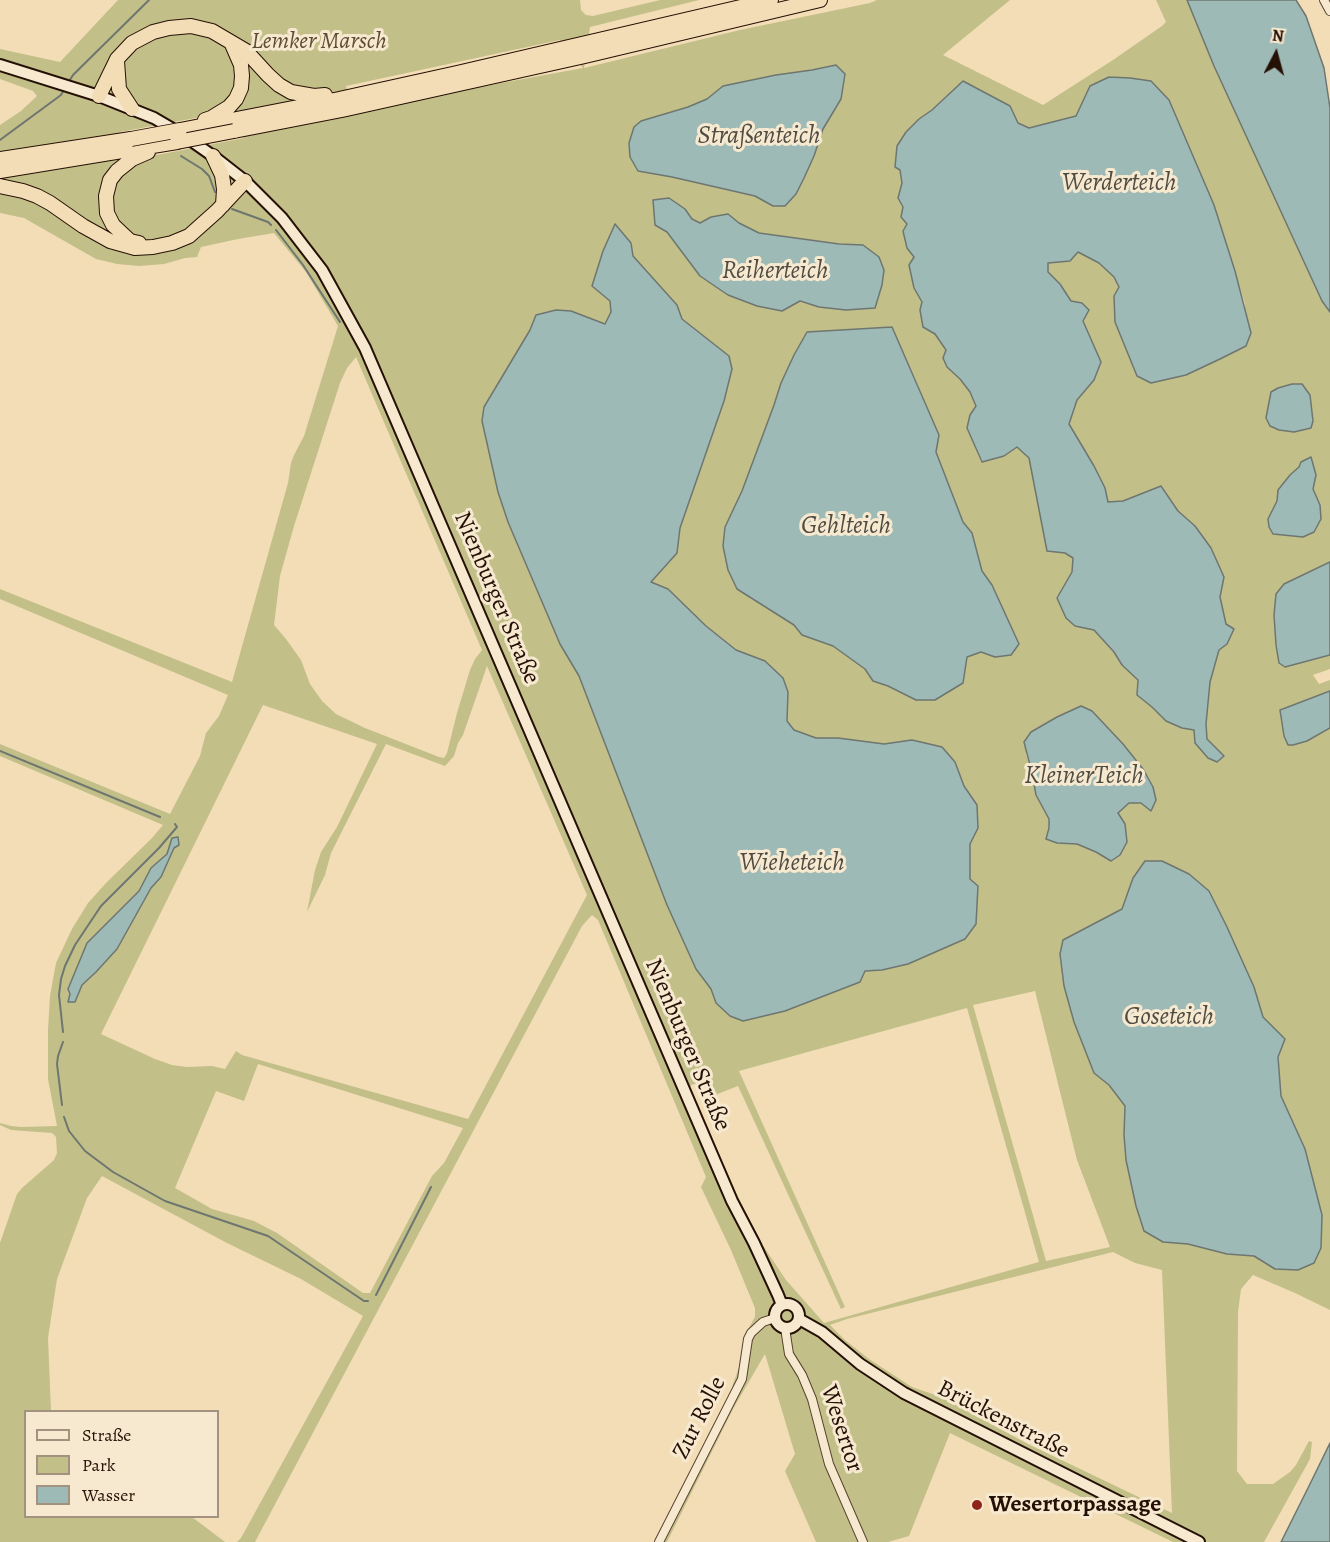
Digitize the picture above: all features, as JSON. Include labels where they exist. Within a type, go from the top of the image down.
[{"type":"highway","points":[[0,159],[131,139],[234,131],[363,93],[583,51],[771,0]]},
{"type":"highway","points":[[153,247],[130,241],[113,225],[106,206],[110,180],[117,171],[148,149],[215,120],[340,101],[820,0]]},
{"type":"highway","points":[[99,96],[117,59],[132,43],[153,32],[192,26],[230,40],[246,51],[279,85],[291,92],[340,101]]},
{"type":"highway","points":[[215,120],[236,99],[241,88],[241,65],[230,40]]},
{"type":"highway","points":[[117,59],[119,89],[132,109]]},
{"type":"highway","points":[[0,171],[148,149]]},
{"type":"highway","points":[[213,156],[222,175],[224,189],[222,205]]},
{"type":"highway","points":[[0,186],[37,196],[83,226],[116,243],[135,248],[172,243],[189,236],[202,226],[245,181]]},
{"type":"street","points":[[1324,0],[1330,11]]},
{"type":"street","name":"Nienburger Straße","points":[[0,65],[99,96],[154,118],[183,135],[245,181],[282,218],[322,270],[365,348],[732,1202],[754,1243],[782,1305]]},
{"type":"street","points":[[789,1304],[796,1308],[800,1315],[796,1325],[785,1328],[778,1324],[775,1318],[777,1310],[782,1305],[789,1304]]},
{"type":"street","name":"Zur Rolle","points":[[659,1542],[742,1379],[751,1333],[763,1322],[775,1318]]},
{"type":"street","name":"Brückenstraße","points":[[799,1319],[822,1332],[860,1364],[904,1393],[1192,1541]]},
{"type":"street","name":"Wesertor","points":[[785,1328],[789,1354],[802,1375],[812,1399],[829,1464],[863,1542]]},
{"type":"green space","name":"Lemker Marsch","points":[[118,0],[580,0],[581,10],[586,15],[593,16],[660,0],[699,0],[590,27],[584,68],[877,0],[1010,0],[943,55],[1043,105],[1162,26],[1166,22],[1156,0],[1187,0],[1214,66],[1322,301],[1330,312],[1330,562],[1284,584],[1274,615],[1280,663],[1285,667],[1330,655],[1330,669],[1313,675],[1319,684],[1330,680],[1330,691],[1281,709],[1307,741],[1330,728],[1330,1310],[1253,1275],[1241,1289],[1238,1312],[1237,1471],[1247,1484],[1273,1484],[1290,1472],[1309,1441],[1312,1442],[1310,1459],[1264,1542],[1173,1542],[950,1433],[909,1536],[888,1542],[816,1542],[785,1471],[795,1454],[765,1354],[733,1409],[667,1542],[655,1542],[732,1392],[747,1331],[755,1317],[755,1308],[701,1187],[706,1177],[598,920],[592,915],[582,926],[255,1542],[237,1542],[363,1316],[301,1279],[227,1243],[102,1176],[87,1198],[57,1279],[48,1338],[51,1410],[24,1410],[24,1518],[193,1518],[225,1542],[0,1542],[0,1243],[17,1194],[54,1160],[57,1153],[56,1137],[52,1133],[11,1130],[0,1123],[21,1127],[57,1126],[48,1079],[50,996],[56,963],[72,929],[88,903],[163,825],[0,756],[0,744],[170,814],[200,756],[206,733],[219,716],[228,695],[0,599],[0,589],[232,682],[288,483],[291,463],[304,436],[338,326],[306,272],[274,233],[201,247],[197,257],[164,264],[139,266],[96,259],[24,218],[0,213],[0,125],[21,111],[37,96],[33,91],[0,79],[0,49],[60,62]],"holes":[[[560,40],[583,68],[354,110],[346,86]],[[836,65],[841,99],[823,129],[814,156],[773,206],[755,196],[638,171],[630,156],[629,143],[659,115],[707,99],[723,86]],[[946,96],[992,97],[1010,106],[1018,123],[1029,128],[1076,116],[1169,100],[1214,205],[1245,304],[1246,346],[1186,375],[1137,376],[1115,322],[1119,287],[1114,277],[1099,263],[1078,252],[1070,261],[1048,262],[1048,272],[1060,284],[1071,301],[1082,303],[1083,321],[1101,362],[1094,380],[1077,400],[1069,424],[1094,466],[1105,488],[1108,502],[1123,501],[1162,486],[1178,511],[1195,526],[1224,577],[1220,597],[1226,624],[1227,644],[1219,650],[1210,682],[1206,724],[1207,739],[1223,755],[1194,730],[1166,721],[1137,695],[1138,680],[1122,665],[1114,652],[1094,630],[1075,626],[1073,558],[1065,553],[1047,551],[1029,458],[1017,447],[1004,456],[981,462],[967,428],[970,415],[976,406],[970,392],[947,367],[946,350],[935,334],[923,327],[920,311],[922,302],[914,288],[915,257],[903,207],[898,198],[902,183],[897,146],[906,132]],[[201,117],[234,131],[244,138],[157,155],[120,132]],[[653,200],[685,209],[692,219],[700,223],[711,217],[728,214],[739,223],[759,233],[863,245],[875,308],[846,310],[819,307],[700,276],[667,232],[655,225]],[[631,242],[633,256],[677,305],[682,319],[728,356],[732,369],[724,401],[680,528],[677,553],[651,582],[736,650],[765,661],[788,692],[787,721],[794,730],[816,738],[838,738],[884,744],[912,740],[941,747],[955,761],[964,786],[977,805],[978,828],[970,844],[970,879],[965,939],[908,964],[882,970],[864,971],[860,982],[785,1011],[743,1021],[716,1003],[711,989],[696,969],[667,905],[579,676],[560,644],[508,522],[498,492],[482,421],[536,315],[571,311],[605,324],[611,312],[610,301],[603,294]],[[807,332],[910,367],[939,435],[936,451],[947,482],[963,522],[972,533],[982,571],[992,585],[995,657],[981,652],[967,657],[965,672],[888,686],[873,681],[865,669],[833,646],[802,635],[794,625],[751,599],[725,527],[742,491],[781,383]],[[356,357],[482,650],[470,670],[444,758],[365,728],[336,714],[322,701],[310,684],[301,660],[274,625],[280,576],[340,383],[347,368]],[[1302,384],[1310,395],[1313,421],[1311,428],[1266,418],[1271,393]],[[1301,462],[1316,475],[1313,489],[1320,505],[1303,537],[1273,534],[1268,519],[1277,501],[1279,490]],[[487,666],[587,895],[468,1119],[242,1055],[236,1051],[225,1069],[212,1066],[172,1065],[101,1034],[263,705],[377,744],[337,827],[321,852],[307,912],[325,875],[331,853],[386,744],[445,766],[454,756],[463,735]],[[1092,711],[1123,744],[1143,769],[1141,803],[1128,803],[1118,813],[1125,824],[1111,861],[1077,844],[1057,843],[1049,828],[1049,819],[1026,754]],[[172,839],[174,847],[161,877],[151,888],[96,972],[82,985],[75,1002],[69,1001],[68,989],[87,943],[139,891],[151,869],[167,854]],[[1162,861],[1189,874],[1209,891],[1254,987],[1263,1017],[1285,1039],[1278,1057],[1281,1096],[1305,1149],[1322,1215],[1275,1269],[1254,1256],[1227,1254],[1188,1244],[1163,1242],[1126,1160],[1125,1106],[1109,1085],[1094,1072],[1063,940],[1122,909]],[[1035,991],[1077,1160],[1110,1247],[1046,1261],[973,1005]],[[967,1008],[1039,1262],[824,1323],[786,1280],[762,1244],[689,1090],[691,1085],[707,1080],[715,1095],[738,1086],[841,1309],[845,1307],[739,1071]],[[258,1064],[463,1128],[444,1163],[432,1176],[370,1293],[363,1293],[277,1233],[254,1221],[212,1209],[175,1188],[216,1091],[244,1101]],[[1113,1252],[1135,1263],[1162,1270],[1172,1513],[1028,1444],[941,1397],[912,1387],[845,1340],[830,1325]]]},
{"type":"water","points":[[1187,0],[1296,0],[1306,16],[1324,68],[1330,108],[1330,312],[1322,301],[1214,66]]},
{"type":"water","name":"Straßenteich","points":[[836,65],[845,74],[841,99],[823,129],[814,156],[796,194],[785,206],[773,206],[755,196],[638,171],[630,157],[629,143],[634,127],[641,121],[707,99],[723,86]]},
{"type":"water","name":"Werderteich","points":[[1109,77],[1151,81],[1169,100],[1214,205],[1235,271],[1251,333],[1246,346],[1220,359],[1186,375],[1151,383],[1137,376],[1115,322],[1114,296],[1119,287],[1114,277],[1099,263],[1078,252],[1070,261],[1048,263],[1048,272],[1060,284],[1071,301],[1082,303],[1089,310],[1083,321],[1101,362],[1094,380],[1077,400],[1069,424],[1105,488],[1108,502],[1123,501],[1161,486],[1178,511],[1195,526],[1211,548],[1224,577],[1220,597],[1226,624],[1234,629],[1227,644],[1219,650],[1210,682],[1206,724],[1207,739],[1224,756],[1217,762],[1208,758],[1195,743],[1194,730],[1166,721],[1137,695],[1138,680],[1122,665],[1114,652],[1094,630],[1075,626],[1066,618],[1057,598],[1072,572],[1073,558],[1065,553],[1047,551],[1029,458],[1017,447],[1004,456],[982,462],[967,428],[970,415],[976,406],[970,392],[947,367],[943,358],[946,350],[935,334],[923,327],[920,310],[922,302],[914,288],[909,265],[914,257],[907,248],[903,231],[907,224],[901,217],[903,207],[898,198],[902,183],[900,170],[895,167],[897,146],[906,132],[919,119],[963,81],[1010,106],[1018,123],[1029,128],[1076,116],[1090,86]]},
{"type":"water","name":"Reiherteich","points":[[669,198],[685,209],[692,219],[700,223],[711,217],[728,214],[739,223],[759,233],[863,245],[879,257],[884,270],[875,308],[846,310],[819,307],[800,301],[782,311],[757,306],[728,295],[700,276],[667,232],[655,225],[653,200]]},
{"type":"water","name":"Wieheteich","points":[[615,224],[631,243],[633,256],[677,305],[682,319],[729,356],[732,369],[724,401],[680,528],[677,553],[651,582],[668,589],[706,626],[736,650],[765,661],[783,678],[788,692],[787,721],[794,730],[816,738],[838,738],[884,744],[912,740],[942,747],[955,762],[964,786],[977,805],[978,828],[970,844],[970,879],[978,886],[976,924],[965,939],[908,964],[865,971],[860,982],[785,1011],[743,1021],[730,1016],[716,1003],[711,989],[696,969],[667,905],[579,676],[560,644],[508,522],[498,492],[482,421],[484,407],[530,330],[536,315],[556,310],[571,311],[605,324],[611,312],[610,301],[592,286],[603,251]]},
{"type":"water","name":"Gehlteich","points":[[892,327],[939,435],[936,452],[963,522],[972,533],[982,571],[992,585],[1019,644],[1011,655],[995,657],[981,652],[967,657],[963,683],[935,700],[916,700],[873,681],[865,669],[833,646],[802,635],[794,625],[737,589],[728,570],[723,546],[725,527],[742,491],[781,383],[807,332]]},
{"type":"water","points":[[1292,384],[1302,384],[1310,395],[1313,421],[1311,428],[1294,432],[1270,426],[1266,418],[1271,392]]},
{"type":"water","points":[[1311,457],[1316,475],[1313,489],[1320,505],[1321,519],[1314,532],[1303,537],[1273,534],[1268,519],[1277,501],[1278,490],[1301,462]]},
{"type":"water","points":[[1330,562],[1330,655],[1285,667],[1279,663],[1276,645],[1274,615],[1276,594],[1284,584]]},
{"type":"water","points":[[1330,691],[1330,728],[1307,741],[1288,745],[1284,736],[1280,710]]},
{"type":"water","name":"KleinerTeich","points":[[1081,706],[1092,711],[1143,769],[1153,787],[1156,800],[1151,811],[1141,803],[1129,803],[1118,813],[1125,824],[1127,842],[1120,855],[1111,861],[1077,844],[1057,843],[1046,839],[1049,819],[1036,795],[1024,742],[1031,732]]},
{"type":"water","points":[[178,837],[179,845],[174,848],[161,877],[151,888],[117,949],[82,985],[75,1002],[68,1002],[70,994],[68,989],[87,943],[139,891],[151,868],[167,854],[172,838]]},
{"type":"water","name":"Goseteich","points":[[1145,861],[1162,861],[1189,874],[1209,891],[1254,987],[1263,1017],[1285,1039],[1278,1057],[1281,1096],[1305,1149],[1322,1215],[1321,1248],[1314,1263],[1298,1270],[1275,1269],[1254,1256],[1227,1254],[1188,1244],[1163,1242],[1144,1231],[1126,1160],[1125,1106],[1109,1085],[1094,1073],[1074,1022],[1064,986],[1060,954],[1063,940],[1122,909],[1133,878]]},
{"type":"water","points":[[1330,1443],[1330,1542],[1281,1542],[1308,1488]]},
{"type":"waterway","points":[[68,83],[73,75],[149,0]]},
{"type":"waterway","points":[[0,140],[61,95],[65,88]]},
{"type":"waterway","points":[[181,156],[209,176],[215,192]]},
{"type":"waterway","points":[[232,209],[271,225]]},
{"type":"waterway","points":[[276,230],[303,265],[340,322]]},
{"type":"waterway","points":[[0,751],[160,817]]},
{"type":"waterway","points":[[63,1032],[59,995],[61,979],[75,945],[101,906],[159,848],[177,827],[175,824]]},
{"type":"waterway","points":[[62,1105],[57,1064],[63,1042]]},
{"type":"waterway","points":[[64,1117],[69,1131],[85,1151],[113,1172],[165,1201],[268,1236],[364,1301],[368,1301]]},
{"type":"waterway","points":[[376,1295],[431,1187]]},
{"type":"place","name":"Wesertorpassage","points":[[977,1505]]}]
